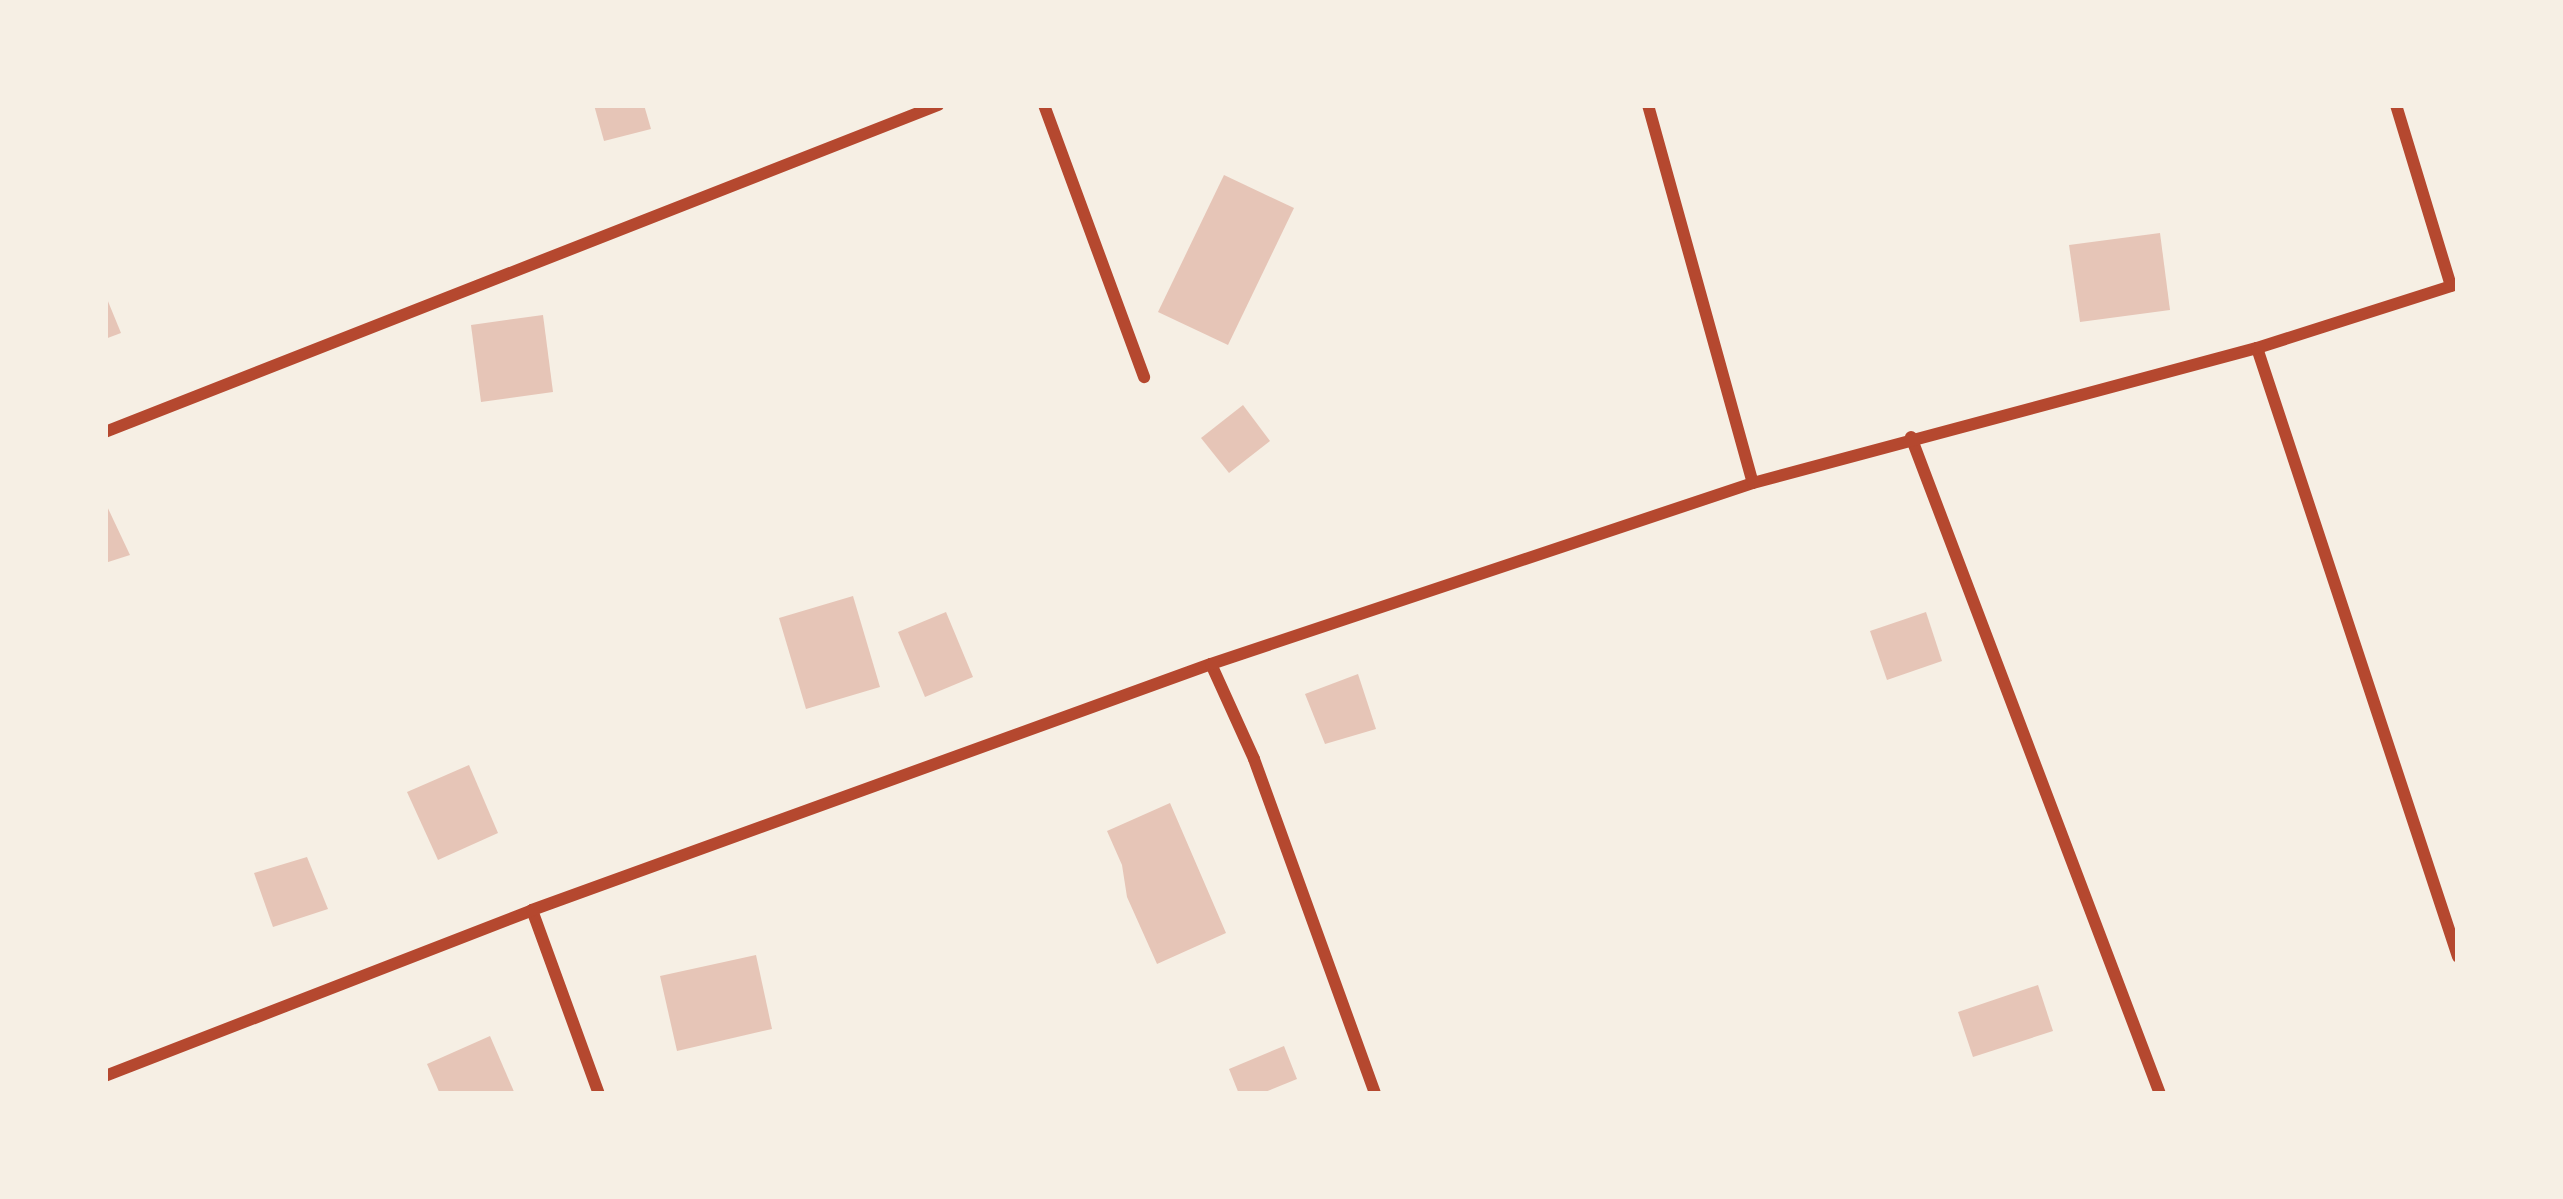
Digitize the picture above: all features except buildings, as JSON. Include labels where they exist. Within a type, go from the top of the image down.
[{"type":"street","points":[[105,432],[938,105]]},
{"type":"street","points":[[1045,105],[1144,376]]},
{"type":"street","points":[[1648,105],[1753,483]]},
{"type":"street","points":[[105,1076],[532,910],[1211,664],[1753,483],[2257,348],[2455,285],[2396,105]]},
{"type":"street","points":[[2257,348],[2458,957]]},
{"type":"street","points":[[1911,437],[2160,1094]]},
{"type":"street","points":[[1211,664],[1254,759],[1376,1094]]},
{"type":"street","points":[[532,910],[599,1094]]}]
